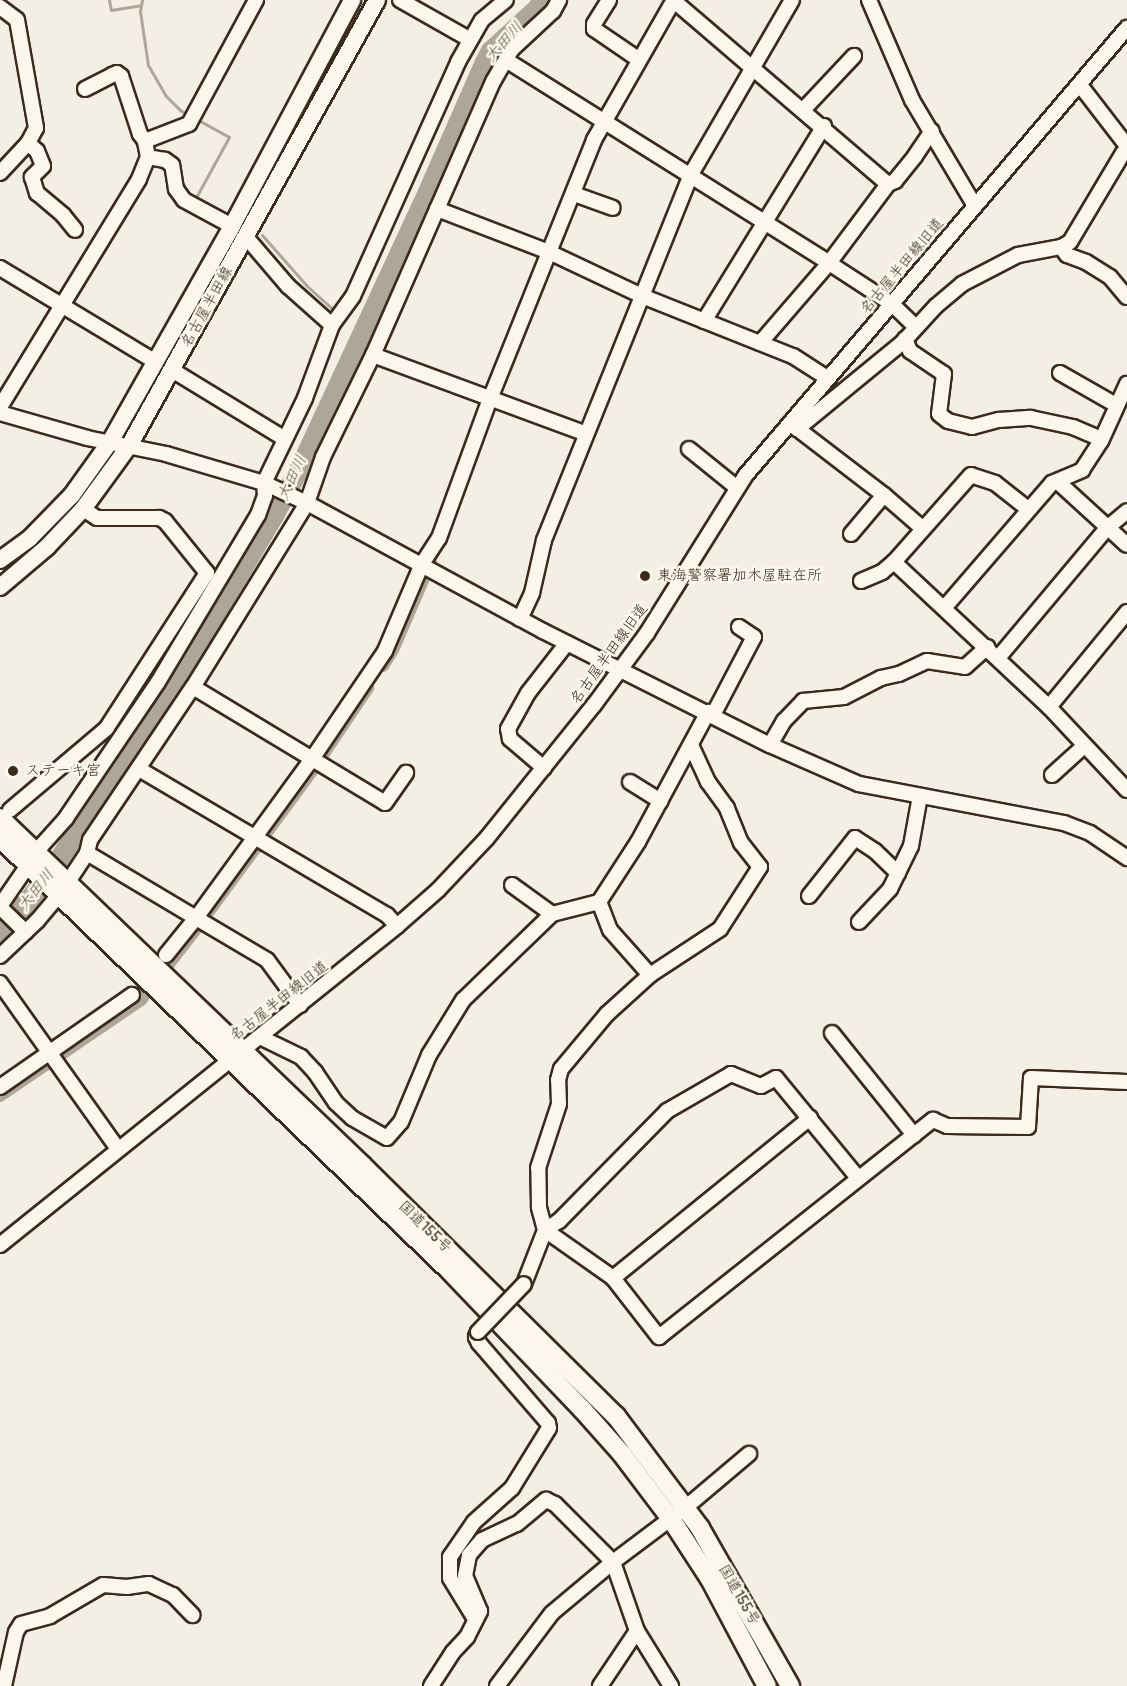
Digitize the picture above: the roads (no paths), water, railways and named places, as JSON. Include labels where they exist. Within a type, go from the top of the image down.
[{"type":"highway","name":"国道155号","points":[[5,814],[34,860]]},
{"type":"highway","name":"国道155号","points":[[0,837],[65,885],[536,1359],[678,1513],[700,1528],[790,1686]]},
{"type":"highway","name":"国道155号","points":[[678,1513],[767,1686]]},
{"type":"main road","name":"名古屋半田線","points":[[0,560],[30,538],[72,495],[110,442],[232,226],[352,0]]},
{"type":"main road","name":"名古屋半田線","points":[[0,587],[47,547],[83,509],[129,446],[377,0]]},
{"type":"street","points":[[145,141],[189,124],[256,0]]},
{"type":"street","points":[[400,0],[469,39]]},
{"type":"street","points":[[25,931],[2,908],[158,682],[258,515],[285,439],[305,398],[332,325],[354,296],[469,39],[482,20],[506,0]]},
{"type":"street","points":[[0,956],[65,885],[87,853],[90,840],[193,687],[304,501],[373,355],[460,152],[506,60],[512,49],[553,11],[559,0]]},
{"type":"street","points":[[609,0],[594,24],[594,29],[639,59]]},
{"type":"street","points":[[166,956],[312,759],[385,651],[422,564],[439,538],[490,399],[604,120],[674,0],[824,126],[888,184]]},
{"type":"street","points":[[520,619],[532,593],[544,540],[690,176],[792,0]]},
{"type":"street","points":[[869,0],[912,100],[975,206]]},
{"type":"street","points":[[0,7],[17,20],[36,128],[28,143],[0,173]]},
{"type":"street","name":"名古屋半田線旧道","points":[[0,1245],[397,926],[468,858],[544,768],[620,669],[664,606],[736,487],[794,426],[827,378],[1127,28]]},
{"type":"street","points":[[804,109],[854,56]]},
{"type":"street","points":[[506,60],[829,262],[892,304],[916,327]]},
{"type":"street","points":[[0,408],[139,179],[148,157],[145,141],[140,134],[121,76],[117,73],[85,88]]},
{"type":"street","points":[[1080,85],[1127,146]]},
{"type":"street","points":[[704,321],[824,126]]},
{"type":"street","points":[[760,343],[829,262],[888,184],[895,180],[932,131]]},
{"type":"street","points":[[28,143],[37,151],[43,166],[32,177],[37,193],[63,215],[75,230]]},
{"type":"street","points":[[922,528],[884,495],[794,426],[905,339],[963,284],[1018,255],[1061,247],[1070,242],[1123,153],[1127,152]]},
{"type":"street","points":[[148,157],[170,163],[176,189],[184,200],[232,226]]},
{"type":"street","points":[[574,194],[613,208]]},
{"type":"street","points":[[437,209],[549,252],[642,296],[793,356],[827,378]]},
{"type":"street","points":[[246,237],[288,286],[332,325]]},
{"type":"street","points":[[1061,247],[1067,255],[1086,262],[1110,278],[1127,297]]},
{"type":"street","points":[[0,268],[156,362]]},
{"type":"street","points":[[905,339],[910,351],[944,374],[939,414],[948,421],[972,427],[999,420],[1031,418],[1073,427],[1101,439]]},
{"type":"street","points":[[373,355],[586,434]]},
{"type":"street","points":[[172,370],[285,439]]},
{"type":"street","points":[[1060,373],[1116,405]]},
{"type":"street","points":[[945,608],[1052,483],[1058,483],[1082,470],[1101,439],[1127,384]]},
{"type":"street","points":[[0,413],[53,430],[210,465],[270,486],[304,501],[567,643],[770,745],[859,784],[1064,822],[1090,833],[1127,858]]},
{"type":"street","points":[[690,449],[736,487]]},
{"type":"street","points":[[861,581],[882,572],[894,562],[970,475],[995,483],[1028,509]]},
{"type":"street","points":[[1058,483],[1127,545]]},
{"type":"street","points":[[851,534],[884,495]]},
{"type":"street","points":[[5,814],[106,729],[207,573],[165,521],[159,518],[97,518],[83,509]]},
{"type":"street","points":[[998,658],[1107,528],[1127,511]]},
{"type":"street","points":[[894,562],[1049,707],[1127,790]]},
{"type":"street","points":[[1049,707],[1127,612]]},
{"type":"street","points":[[260,1037],[301,1057],[315,1072],[336,1103],[352,1118],[387,1138],[401,1122],[429,1055],[463,1000],[552,914],[599,902],[638,842],[754,637],[739,627]]},
{"type":"street","points":[[544,768],[510,740],[508,729],[528,693],[567,643]]},
{"type":"street","points":[[770,745],[784,721],[803,701],[844,697],[881,678],[898,674],[927,661],[965,667],[987,647]]},
{"type":"street","points":[[193,687],[386,803],[406,773]]},
{"type":"street","points":[[475,1619],[450,1578],[450,1557],[474,1522],[512,1488],[549,1428],[476,1337],[478,1332],[524,1284],[544,1230],[539,1207],[538,1168],[559,1104],[558,1080],[561,1069],[607,1014],[650,975],[720,929],[760,867],[741,843],[727,808],[708,782],[691,745]]},
{"type":"street","points":[[1052,775],[1084,746]]},
{"type":"street","points":[[139,768],[387,915],[397,926]]},
{"type":"street","points":[[630,782],[660,801]]},
{"type":"street","points":[[859,922],[890,889],[911,846],[920,795]]},
{"type":"street","points":[[809,896],[855,838],[898,873]]},
{"type":"street","points":[[87,853],[267,960],[300,1005]]},
{"type":"street","points":[[512,885],[552,914]]},
{"type":"street","points":[[599,902],[610,930],[650,975]]},
{"type":"street","points":[[0,983],[117,1149]]},
{"type":"street","points":[[0,1087],[132,994]]},
{"type":"street","points":[[832,1033],[914,1135]]},
{"type":"street","points":[[544,1230],[559,1221],[668,1111],[731,1074],[761,1086],[776,1078],[858,1178]]},
{"type":"street","points":[[544,1230],[613,1278],[659,1337],[933,1120],[947,1126],[1028,1127],[1031,1078],[1127,1082]]},
{"type":"street","points":[[613,1278],[810,1118]]},
{"type":"street","points":[[496,1686],[552,1613],[749,1454]]},
{"type":"street","points":[[431,1686],[453,1652],[467,1637],[480,1606],[465,1576],[469,1555],[482,1540],[517,1524],[546,1500],[555,1504],[613,1562],[637,1631],[671,1686]]},
{"type":"street","points":[[4,1686],[16,1632],[21,1624],[50,1616],[103,1585],[127,1587],[148,1584],[173,1595],[192,1615]]},
{"type":"street","points":[[600,1686],[637,1631]]},
{"type":"waterway","points":[[109,0],[111,10],[141,5]]},
{"type":"waterway","points":[[142,0],[140,11],[148,65],[166,96],[190,116]]},
{"type":"waterway","name":"大田川","points":[[0,935],[49,875],[186,664],[275,514],[300,468],[424,201],[484,64],[491,51],[538,8],[543,0]]},
{"type":"waterway","points":[[194,201],[229,137],[196,119]]},
{"type":"waterway","points":[[262,235],[307,286],[334,310]]},
{"type":"waterway","points":[[383,666],[393,650],[431,562]]},
{"type":"waterway","points":[[0,1096],[141,1000],[313,770],[368,688]]},
{"type":"place","name":"東海警察署加木屋駐在所","points":[[645,576]]},
{"type":"place","name":"ステーキ宮","points":[[13,771]]}]
